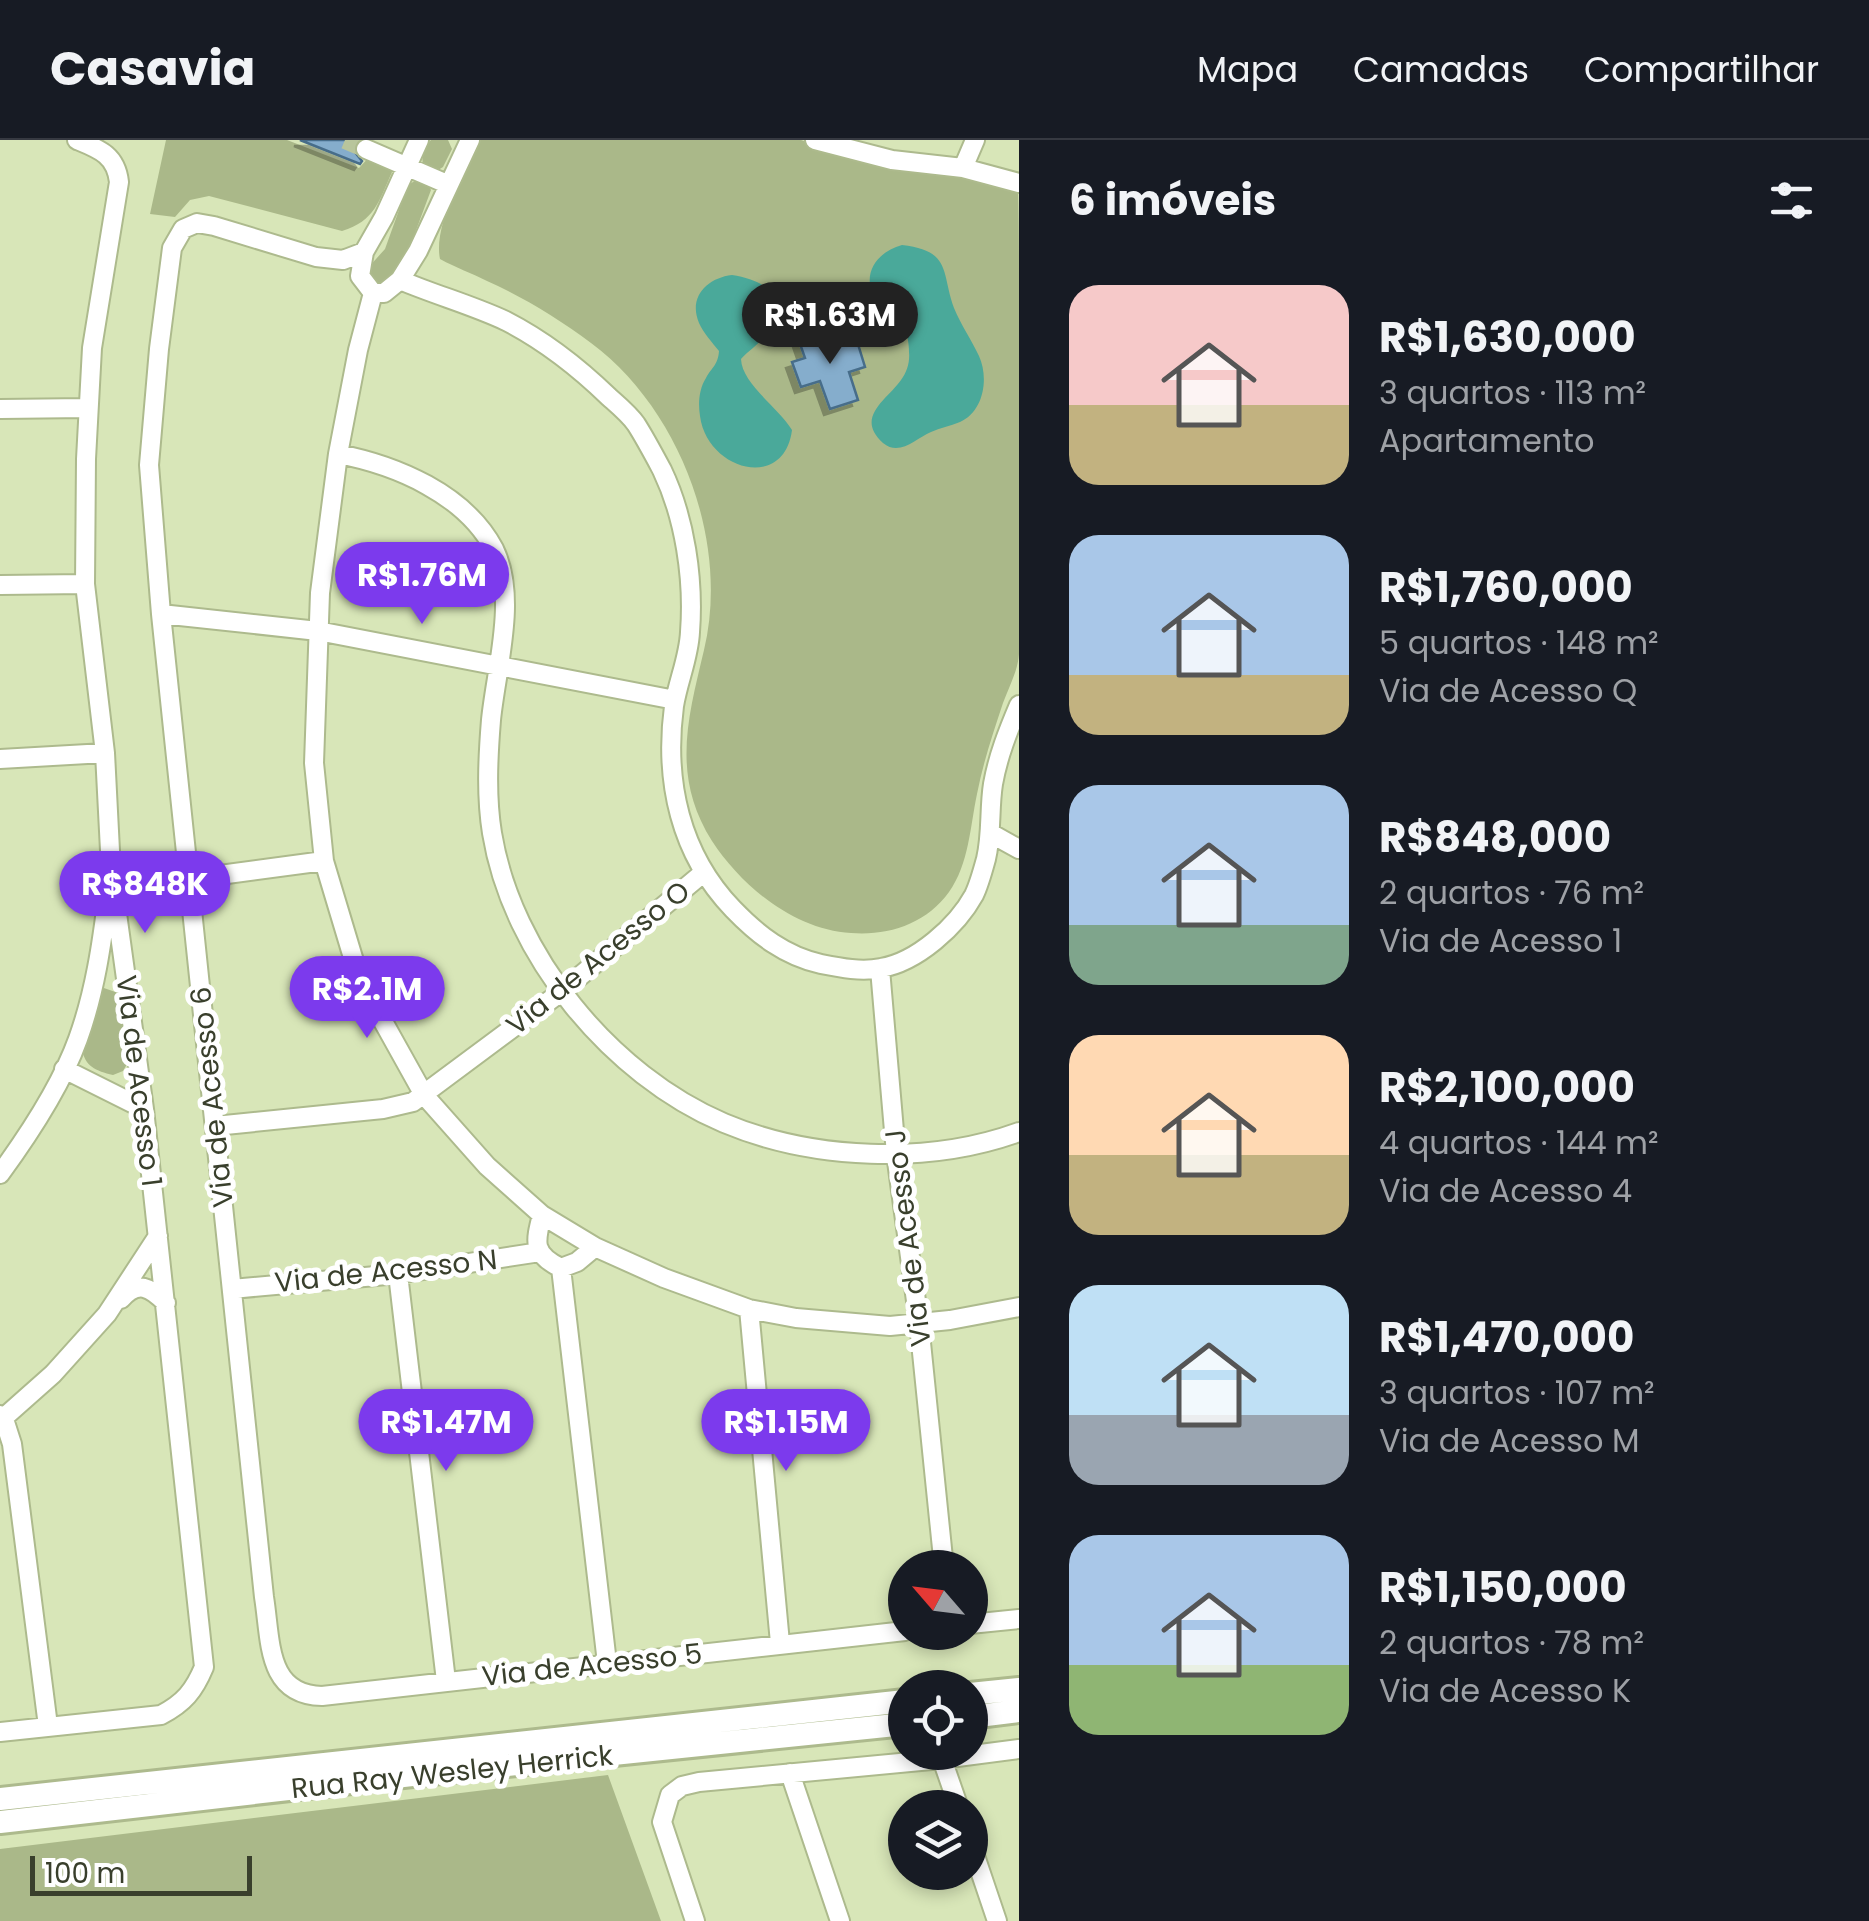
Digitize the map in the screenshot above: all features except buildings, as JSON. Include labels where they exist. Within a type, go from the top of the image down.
[{"type":"street","name":"Via de Acesso 1","points":[[48,1726],[161,1714],[181,1704],[193,1692],[204,1668],[144,1109],[112,870],[105,753],[85,584],[92,348],[118,169],[105,152],[76,140]]},
{"type":"street","points":[[373,293],[360,276],[364,252],[419,140]]},
{"type":"street","points":[[373,293],[384,293],[400,280],[418,251],[469,140]]},
{"type":"street","points":[[815,140],[892,160],[963,168],[1019,183]]},
{"type":"street","points":[[963,168],[975,140]]},
{"type":"street","points":[[373,147],[448,184]]},
{"type":"street","name":"Via de Acesso 6","points":[[284,1682],[276,1672],[264,1597],[148,465],[172,248],[182,229],[198,223],[316,258],[343,260],[364,252]]},
{"type":"street","points":[[400,280],[502,320],[547,343],[634,422],[663,472],[680,523],[690,572],[690,637],[675,700],[670,754],[678,810],[703,873],[714,890],[763,938],[816,962],[880,969],[924,950],[947,931],[974,895],[986,859],[992,786],[1019,705]]},
{"type":"street","points":[[373,293],[338,454],[320,593],[314,763],[324,862],[354,961],[424,1096],[487,1166],[542,1215],[596,1247],[664,1278],[748,1309],[796,1318],[890,1326],[1019,1307]]},
{"type":"street","points":[[0,409],[88,408]]},
{"type":"street","points":[[338,454],[424,484],[456,503],[479,526],[495,551],[505,584],[488,778],[492,833],[506,888],[529,940],[561,992],[636,1070],[723,1122],[815,1150],[896,1154],[974,1146],[1019,1132]]},
{"type":"street","points":[[0,585],[85,584]]},
{"type":"street","points":[[161,614],[318,631],[675,700]]},
{"type":"street","points":[[0,758],[105,753]]},
{"type":"street","points":[[990,833],[1019,850]]},
{"type":"street","points":[[190,879],[324,862]]},
{"type":"street","points":[[0,1174],[18,1150],[78,1039],[100,958],[112,870]]},
{"type":"street","name":"Via de Acesso O","points":[[214,1126],[382,1110],[424,1096],[561,992],[703,873]]},
{"type":"street","name":"Via de Acesso J","points":[[880,969],[896,1154],[920,1323],[942,1550]]},
{"type":"street","points":[[64,1069],[144,1109]]},
{"type":"street","points":[[0,1138],[18,1150]]},
{"type":"street","points":[[542,1215],[535,1240],[549,1262],[560,1268],[578,1262],[596,1247]]},
{"type":"street","points":[[107,1314],[158,1236]]},
{"type":"street","name":"Via de Acesso N","points":[[232,1289],[398,1274],[540,1252]]},
{"type":"street","points":[[560,1268],[607,1663]]},
{"type":"street","points":[[398,1274],[446,1681]]},
{"type":"street","points":[[0,1732],[48,1726],[12,1444],[1,1418],[53,1374],[130,1289],[139,1287],[154,1292],[166,1303]]},
{"type":"street","points":[[748,1309],[780,1643]]},
{"type":"street","points":[[988,1622],[1019,1619]]},
{"type":"street","name":"Via de Acesso 5","points":[[284,1682],[308,1696],[375,1692],[888,1633]]},
{"type":"street","points":[[988,1692],[1019,1689]]},
{"type":"street","name":"Rua Ray Wesley Herrick","points":[[0,1799],[888,1703]]},
{"type":"street","points":[[988,1715],[1019,1711]]},
{"type":"street","name":"Rua Ray Wesley Herrick","points":[[0,1822],[888,1726]]},
{"type":"street","points":[[988,1753],[1019,1749]]},
{"type":"street","points":[[695,1921],[662,1822],[670,1795],[682,1786],[699,1782],[888,1764]]},
{"type":"street","points":[[790,1773],[840,1921]]},
{"type":"street","points":[[987,1890],[997,1921]]},
{"type":"green space","points":[[166,140],[287,140],[359,168],[372,154],[392,172],[369,216],[342,231],[209,196],[190,200],[175,217],[150,214]]},
{"type":"green space","points":[[431,140],[448,140],[452,149],[443,167],[435,172],[423,165],[424,151]]},
{"type":"green space","points":[[478,140],[801,140],[837,152],[967,173],[1018,189],[1018,660],[985,759],[961,870],[940,903],[918,920],[892,930],[865,933],[810,924],[754,890],[712,841],[699,817],[687,770],[689,723],[710,609],[710,566],[691,481],[650,404],[591,343],[540,309],[440,259],[445,215]]},
{"type":"green space","points":[[418,179],[431,190],[399,276],[376,291],[367,269],[385,249],[408,185]]},
{"type":"green space","points":[[101,987],[124,995],[130,1059],[123,1071],[113,1075],[92,1067],[82,1048]]},
{"type":"green space","points":[[608,1775],[661,1921],[0,1921],[0,1849]]},
{"type":"water","points":[[902,245],[929,252],[942,265],[954,308],[979,356],[984,384],[979,402],[968,417],[896,448],[883,443],[872,425],[876,409],[905,374],[908,341],[901,323],[872,293],[870,275],[884,253]]},
{"type":"water","points":[[732,275],[766,287],[776,302],[773,323],[741,359],[754,387],[792,430],[786,449],[775,462],[761,467],[730,461],[716,450],[700,416],[702,387],[719,351],[699,323],[696,305],[708,285]]},
{"type":"tunnel","points":[[345,140],[366,149]]}]
